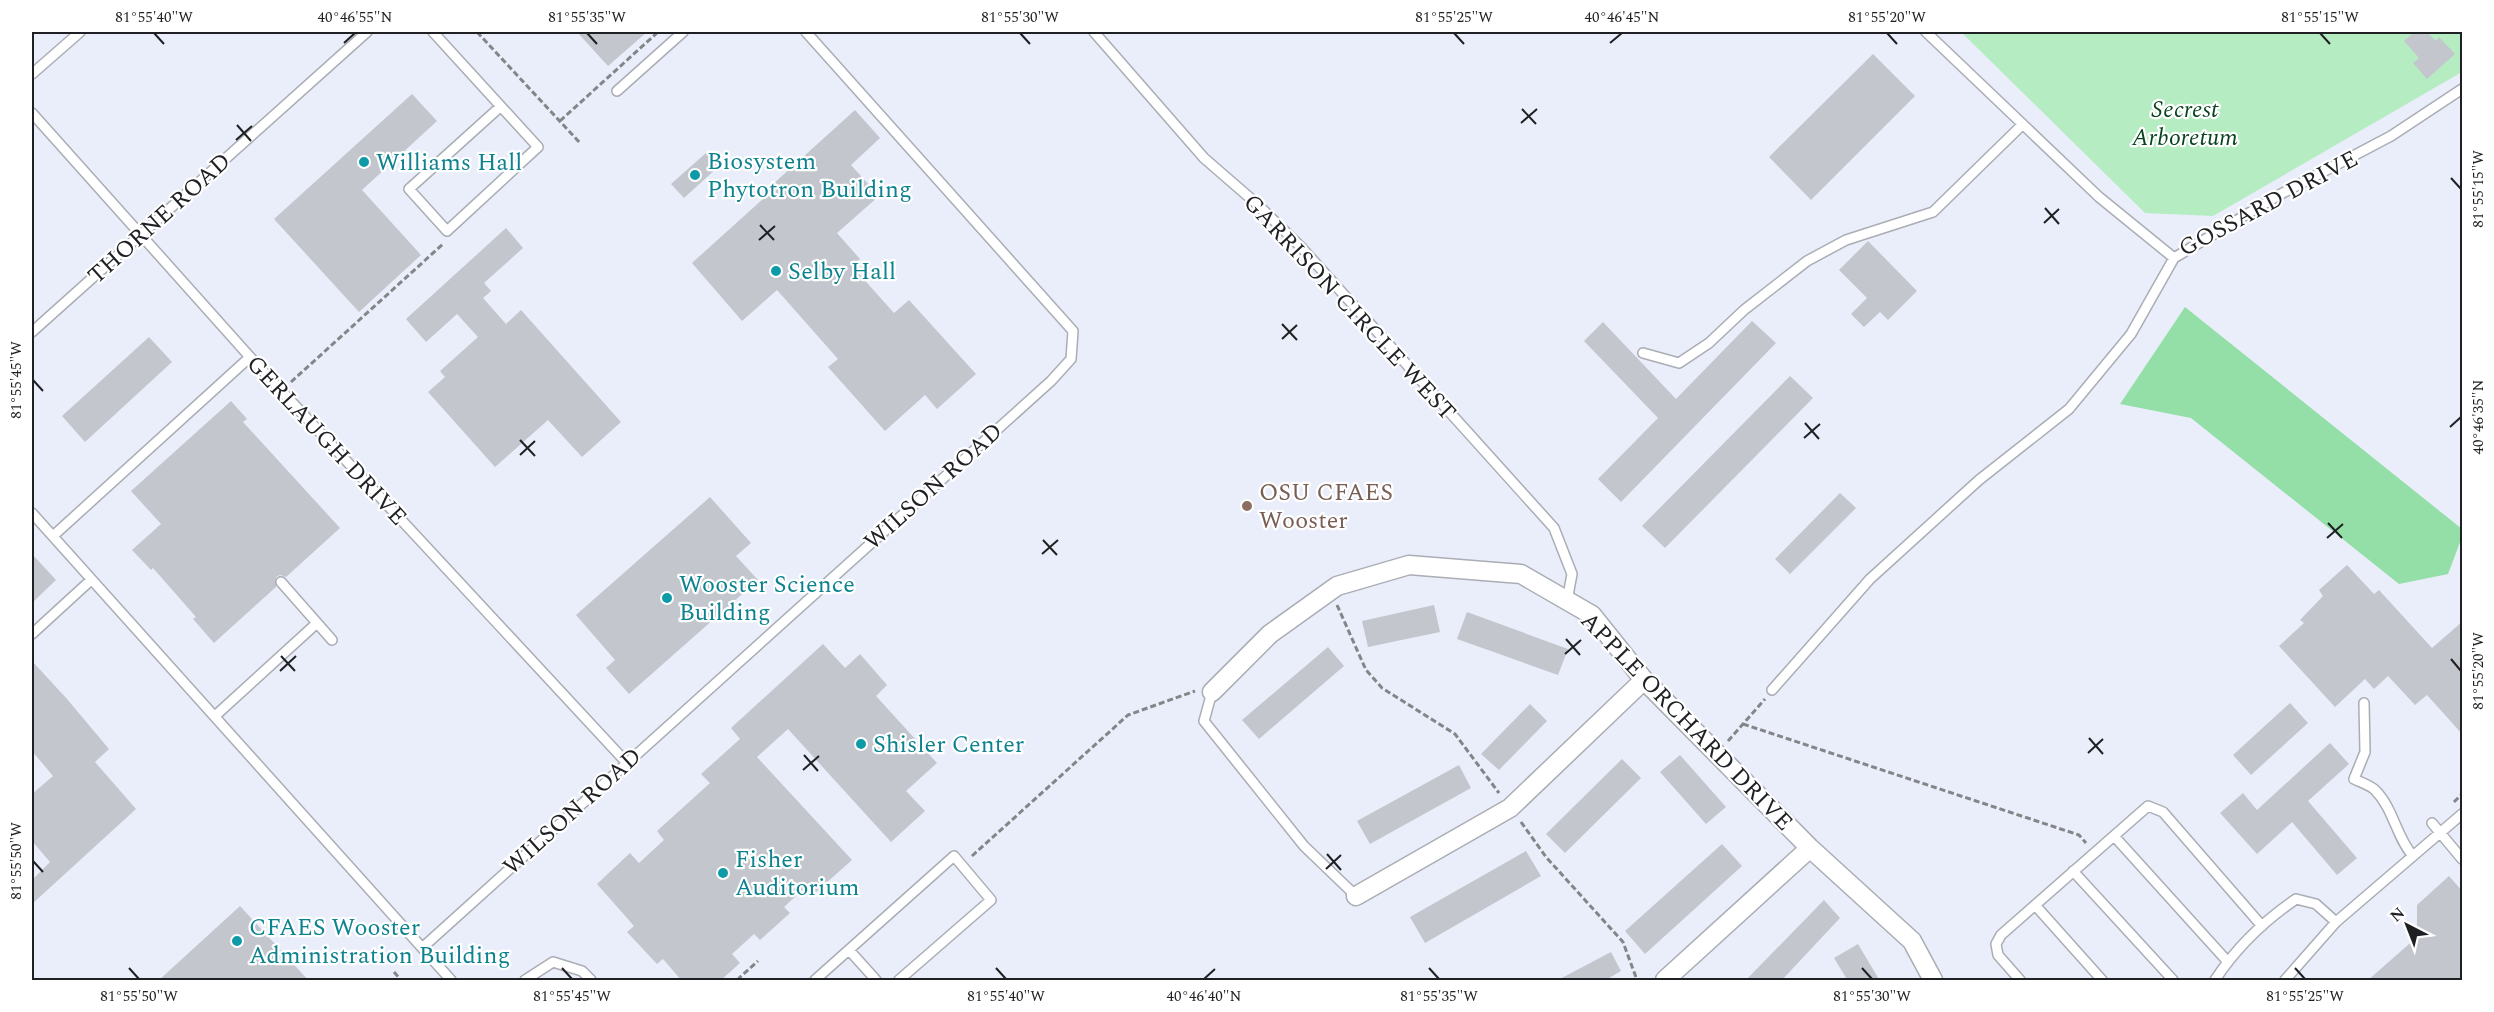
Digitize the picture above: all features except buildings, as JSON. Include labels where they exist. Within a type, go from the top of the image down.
[{"type":"street","name":"APPLE ORCHARD DRIVE","points":[[1212,692],[1270,634],[1337,586],[1409,565],[1521,574],[1592,615],[1644,680],[1810,848],[1912,941],[1933,981]]},
{"type":"street","points":[[1356,896],[1510,808],[1644,680]]},
{"type":"street","points":[[1665,981],[1810,848]]},
{"type":"lane","points":[[32,74],[80,32]]},
{"type":"lane","name":"THORNE ROAD","points":[[32,332],[367,32]]},
{"type":"lane","points":[[433,32],[538,147],[447,231],[409,189],[501,107]]},
{"type":"lane","points":[[617,91],[683,32]]},
{"type":"lane","name":"WILSON ROAD","points":[[422,948],[1051,381],[1071,358],[1073,331],[806,32]]},
{"type":"lane","name":"GARRISON CIRCLE WEST","points":[[1094,32],[1204,158],[1257,204],[1301,247],[1554,528],[1572,574],[1567,601]]},
{"type":"lane","name":"GOSSARD DRIVE","points":[[1926,32],[2099,197],[2174,258],[2279,195],[2391,136],[2463,89]]},
{"type":"lane","name":"GERLAUGH DRIVE","points":[[32,113],[250,357],[626,762]]},
{"type":"lane","points":[[1643,353],[1679,363],[1709,343],[1744,310],[1807,261],[1846,240],[1934,212],[2022,125]]},
{"type":"lane","points":[[1772,690],[1870,579],[1979,480],[2069,409],[2131,334],[2174,258]]},
{"type":"lane","points":[[53,536],[250,357]]},
{"type":"lane","points":[[32,513],[451,981]]},
{"type":"lane","points":[[32,634],[91,579]]},
{"type":"lane","points":[[281,582],[332,640]]},
{"type":"lane","points":[[215,716],[317,623]]},
{"type":"lane","points":[[1212,692],[1204,721],[1304,846],[1356,896]]},
{"type":"lane","points":[[2364,703],[2365,753],[2354,779],[2374,789],[2392,816],[2402,844],[2413,856]]},
{"type":"lane","points":[[2019,981],[1998,955],[1996,944],[2001,935],[2148,807],[2163,812],[2262,926]]},
{"type":"lane","points":[[2285,981],[2336,922],[2463,814]]},
{"type":"lane","points":[[2432,823],[2463,859]]},
{"type":"lane","points":[[2114,836],[2228,962]]},
{"type":"lane","points":[[815,981],[954,856],[991,900],[899,981]]},
{"type":"lane","points":[[2073,871],[2173,981]]},
{"type":"lane","points":[[2215,981],[2228,962],[2262,926],[2295,899],[2316,904],[2336,922]]},
{"type":"lane","points":[[2035,904],[2102,981]]},
{"type":"lane","points":[[849,950],[876,981]]},
{"type":"lane","points":[[525,981],[553,962],[582,972],[591,981]]},
{"type":"path","points":[[477,32],[580,144]]},
{"type":"path","points":[[560,122],[658,32]]},
{"type":"path","points":[[281,390],[443,244]]},
{"type":"path","points":[[1337,586],[1336,603],[1366,670],[1382,688],[1455,734],[1546,857],[1623,942],[1637,981]]},
{"type":"path","points":[[1717,754],[1772,690]]},
{"type":"path","points":[[962,866],[1128,715],[1190,692],[1212,692]]},
{"type":"path","points":[[1743,724],[2079,835],[2095,853]]},
{"type":"path","points":[[737,981],[758,961]]},
{"type":"path","points":[[394,972],[401,981]]},
{"type":"shaded area","name":"OSU CFAES Wooster","points":[[32,32],[2462,32],[2462,980],[32,980]]},
{"type":"green space","name":"Secrest Arboretum","points":[[1961,32],[2462,32],[2462,72],[2213,216],[2145,213]]},
{"type":"green space","points":[[2185,307],[2462,529],[2462,537],[2448,574],[2399,584],[2191,418],[2120,404]]},
{"type":"place","name":"Williams Hall","points":[[364,162]]},
{"type":"place","name":"Biosystem Phytotron Building","points":[[695,175]]},
{"type":"place","name":"Selby Hall","points":[[776,271]]},
{"type":"place","name":"OSU CFAES Wooster","points":[[1247,506]]},
{"type":"place","name":"Wooster Science Building","points":[[667,598]]},
{"type":"place","name":"Shisler Center","points":[[861,744]]},
{"type":"place","name":"Fisher Auditorium","points":[[723,873]]},
{"type":"place","name":"CFAES Wooster Administration Building","points":[[237,941]]}]
